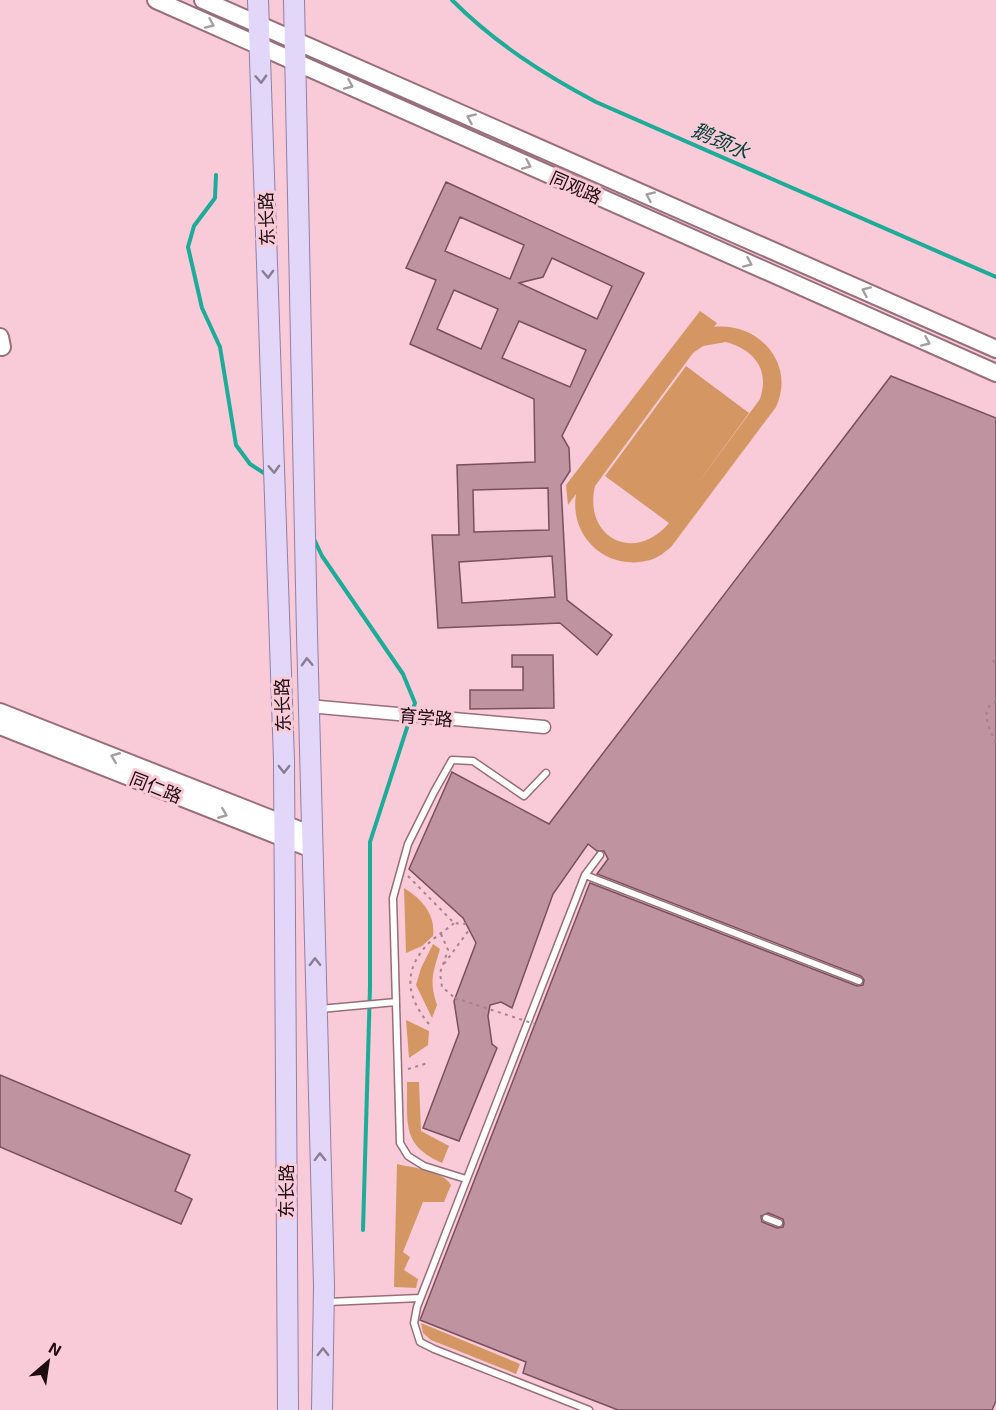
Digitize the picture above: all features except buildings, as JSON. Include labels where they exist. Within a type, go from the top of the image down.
[{"type":"main road","name":"东长路","points":[[258,0],[284,761],[288,1410]]},
{"type":"main road","name":"东长路","points":[[294,0],[324,1302],[322,1410]]},
{"type":"street","name":"同观路","points":[[156,0],[996,373]]},
{"type":"street","name":"同观路","points":[[203,0],[996,349]]},
{"type":"street","name":"育学路","points":[[309,706],[544,728]]},
{"type":"street","name":"同仁路","points":[[0,712],[169,785],[312,842]]},
{"type":"street","name":"同仁路","points":[[0,726],[169,785]]},
{"type":"lane","points":[[466,1179],[424,1166],[408,1156],[400,1143],[393,898],[408,844],[452,760],[473,760],[524,796],[546,773]]},
{"type":"lane","points":[[589,1410],[434,1349],[420,1342],[414,1323],[420,1298],[585,875],[600,855]]},
{"type":"lane","points":[[585,875],[859,981]]},
{"type":"lane","points":[[316,1009],[396,1002]]},
{"type":"lane","points":[[766,1218],[779,1222]]},
{"type":"lane","points":[[324,1302],[420,1298]]},
{"type":"path","points":[[993,660],[996,666]]},
{"type":"path","points":[[996,701],[987,708],[986,718],[988,729],[996,742]]},
{"type":"path","points":[[409,877],[454,924]]},
{"type":"path","points":[[429,1024],[419,1012],[409,990],[412,971],[422,950],[454,924],[466,924]]},
{"type":"path","points":[[442,966],[469,930]]},
{"type":"path","points":[[441,934],[448,950],[440,974],[442,987],[455,998],[535,1024]]},
{"type":"path","points":[[398,1072],[428,1063]]},
{"type":"shaded area","points":[[700,311],[717,323],[714,327],[730,327],[745,331],[759,339],[777,361],[781,376],[781,391],[776,407],[671,547],[656,558],[634,562],[619,561],[594,548],[585,537],[579,524],[575,510],[576,494],[568,505],[566,485]],"holes":[[[726,342],[752,356],[761,370],[763,388],[760,399],[692,491],[749,413],[686,366],[605,476],[669,523],[656,535],[641,542],[627,543],[615,539],[604,531],[597,519],[593,504],[595,486],[693,353],[703,346]]]},
{"type":"shaded area","points":[[404,888],[422,902],[430,914],[433,928],[433,936],[422,946],[406,953]]},
{"type":"shaded area","points":[[433,944],[440,949],[433,977],[433,990],[437,1005],[432,1018],[416,985],[421,968]]},
{"type":"shaded area","points":[[406,1020],[429,1031],[428,1045],[409,1058]]},
{"type":"shaded area","points":[[407,1082],[419,1082],[421,1131],[449,1146],[442,1163],[428,1156],[413,1140],[407,1120]]},
{"type":"shaded area","points":[[397,1164],[434,1173],[451,1185],[444,1202],[423,1202],[403,1252],[410,1257],[404,1270],[418,1279],[416,1288],[394,1287]]},
{"type":"shaded area","points":[[421,1323],[520,1364],[516,1374],[431,1340],[423,1333]]},
{"type":"waterway","name":"鹅颈水","points":[[452,0],[468,16],[520,57],[596,102],[996,277]]},
{"type":"waterway","points":[[216,175],[215,198],[194,226],[188,247],[202,308],[220,347],[236,445],[250,464],[267,475]]},
{"type":"waterway","points":[[314,539],[322,556],[403,674],[415,703],[370,842],[370,987],[363,1230]]}]
